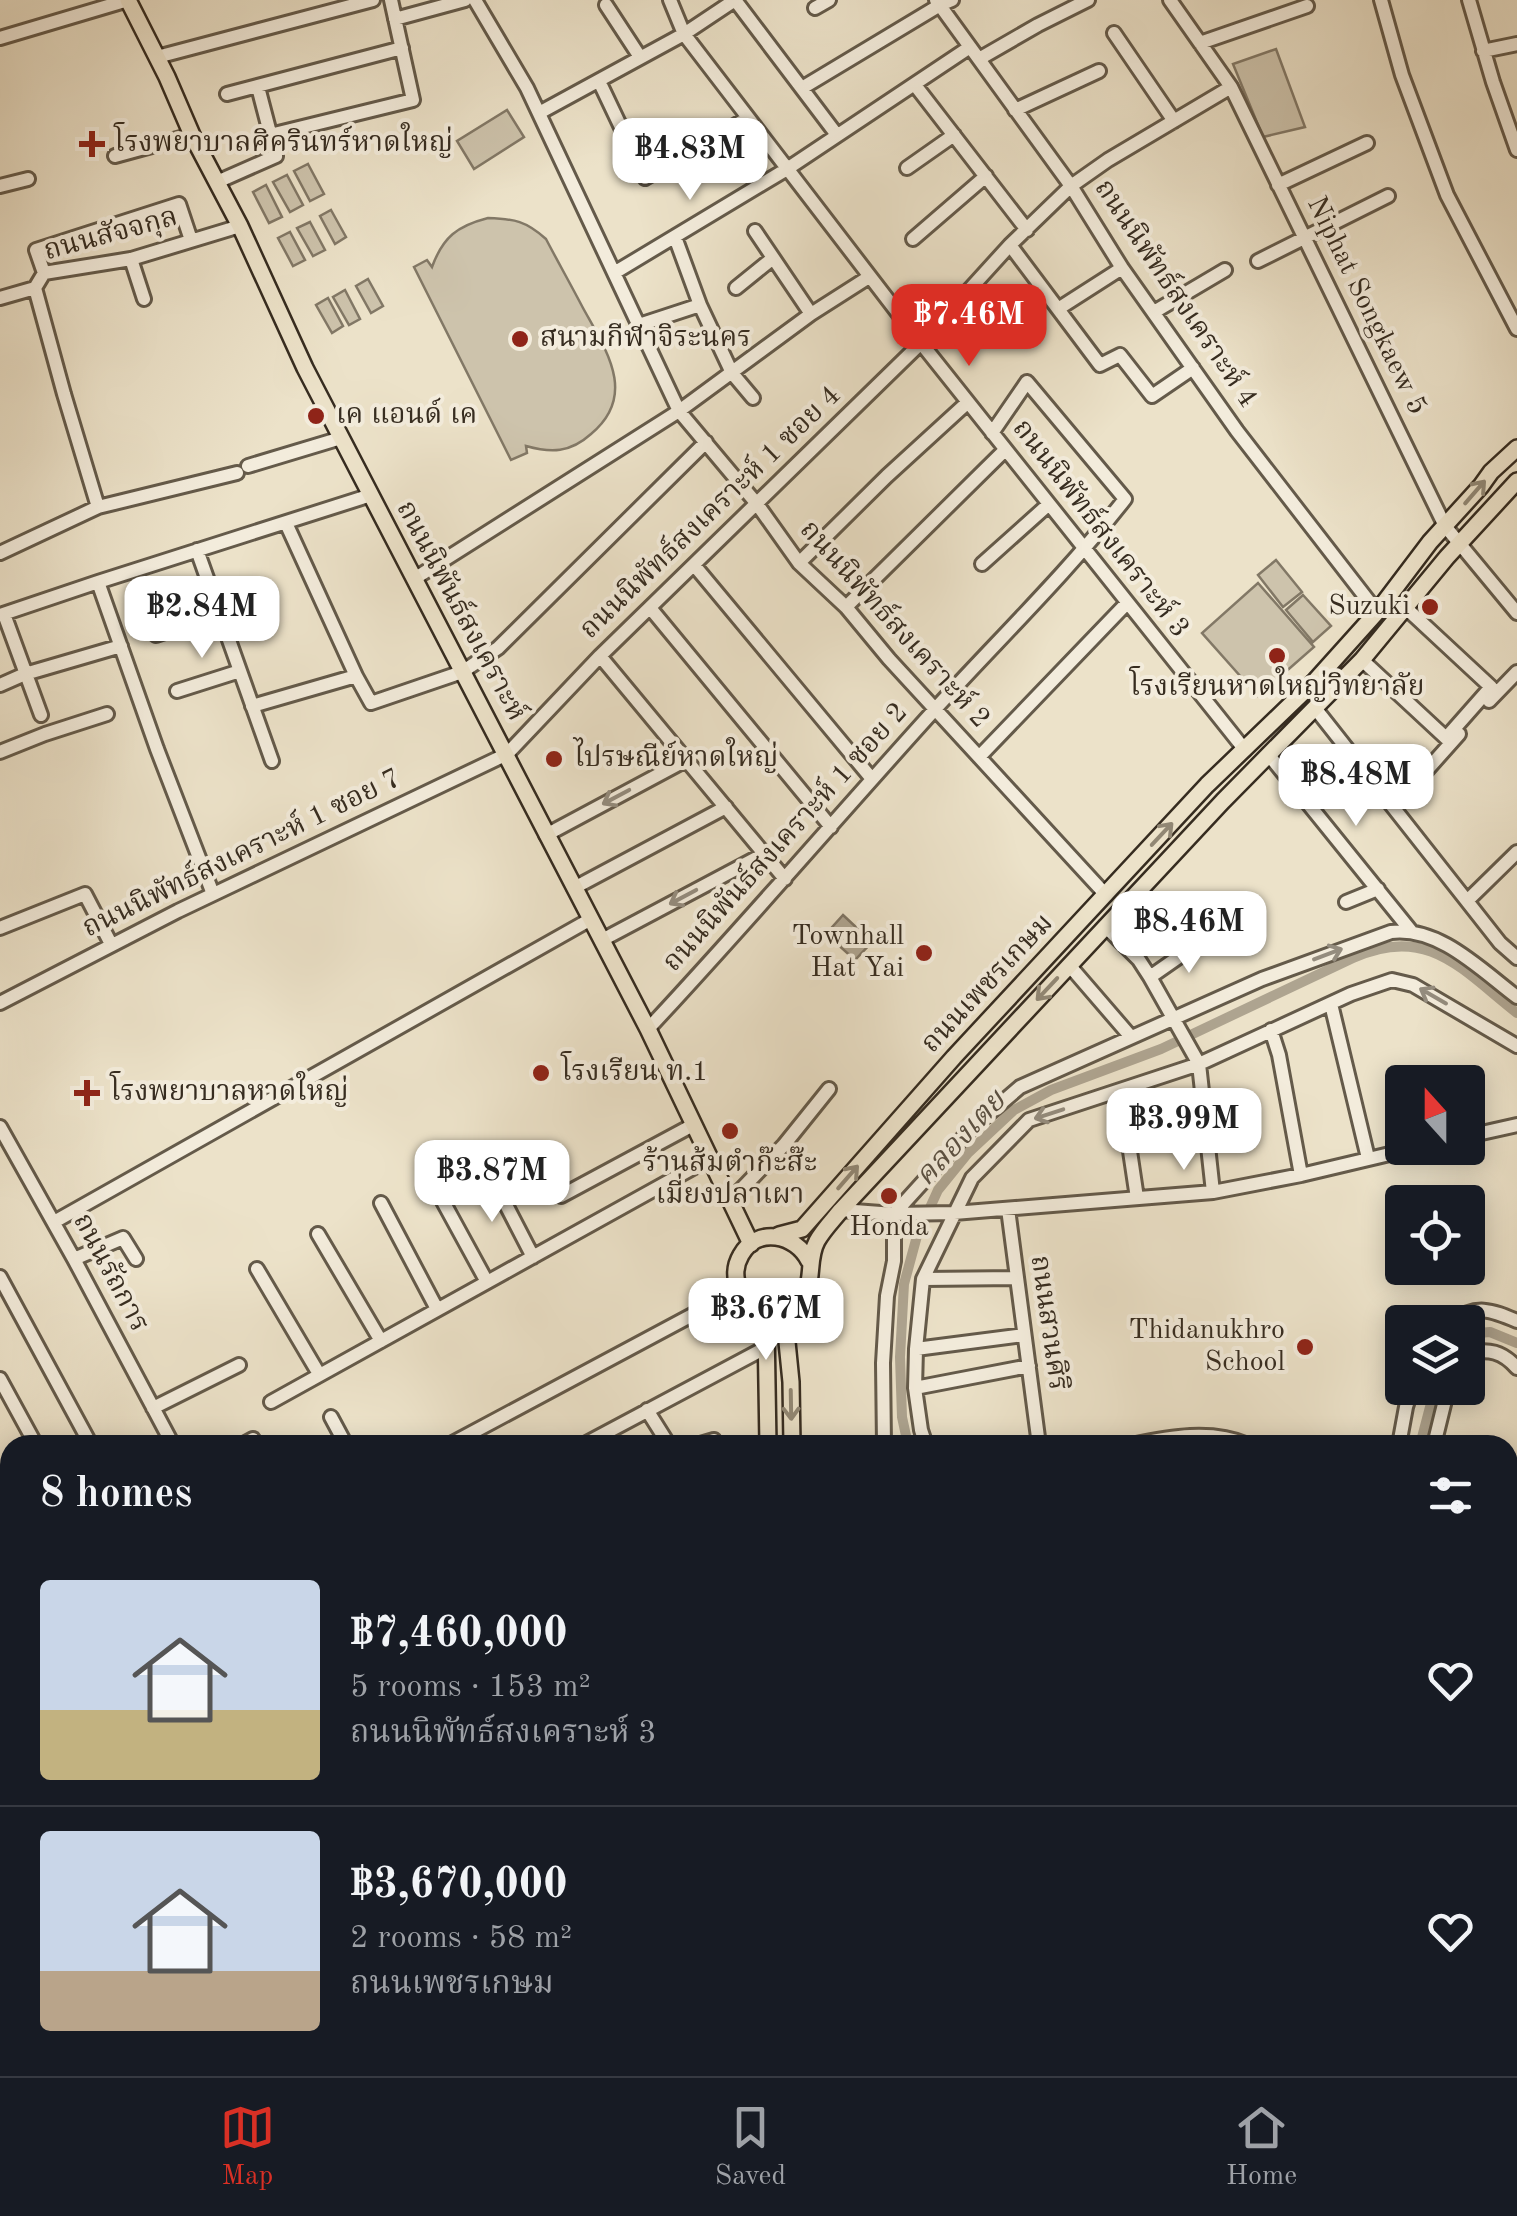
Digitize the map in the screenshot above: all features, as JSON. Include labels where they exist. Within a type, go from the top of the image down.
[{"type":"main road","name":"ถนนนิพันธ์สงเคราะห์","points":[[128,0],[341,438],[648,1029],[751,1244]]},
{"type":"main road","name":"ถนนเพชรเกษม","points":[[775,1236],[802,1229],[954,1057],[1207,786],[1315,681],[1377,612],[1444,526],[1517,448]]},
{"type":"main road","name":"ถนนเพชรเกษม","points":[[809,1261],[817,1240],[841,1210],[1222,800],[1362,660],[1447,556],[1517,481]]},
{"type":"main road","points":[[1207,786],[1222,800]]},
{"type":"main road","points":[[954,1057],[970,1072]]},
{"type":"main road","points":[[768,1435],[766,1326],[763,1315],[739,1290],[736,1279],[742,1252],[751,1244],[775,1236],[796,1243],[809,1261],[810,1282],[785,1322],[792,1435]]},
{"type":"main road","points":[[752,1305],[777,1311],[800,1300]]},
{"type":"street","points":[[0,38],[128,0]]},
{"type":"street","points":[[158,58],[373,0]]},
{"type":"street","points":[[270,135],[414,100],[391,0]]},
{"type":"street","points":[[395,19],[465,0]]},
{"type":"street","name":"ถนนนิพัทธ์สงเคราะห์ 2","points":[[475,0],[527,88],[680,411],[799,563],[846,606],[889,659],[1106,895]]},
{"type":"street","name":"ถนนนิพัทธ์สงเคราะห์ 3","points":[[670,0],[684,34],[787,169],[1244,750]]},
{"type":"street","points":[[539,113],[684,34],[735,0],[837,134]]},
{"type":"street","points":[[815,8],[829,0]]},
{"type":"street","points":[[979,59],[1088,0]]},
{"type":"street","points":[[1380,0],[1402,75],[1448,195],[1517,329]]},
{"type":"street","points":[[1469,0],[1517,150]]},
{"type":"street","points":[[802,88],[943,2]]},
{"type":"street","name":"ถนนนิพัทธ์สงเคราะห์ 4","points":[[943,2],[1192,368],[1377,612]]},
{"type":"street","name":"Niphat Songkaew 5","points":[[1177,2],[1231,87],[1444,526],[1512,595],[1517,613]]},
{"type":"street","points":[[606,5],[640,57]]},
{"type":"street","points":[[1200,43],[1308,6]]},
{"type":"street","points":[[1114,32],[1174,121]]},
{"type":"street","points":[[1484,51],[1517,44]]},
{"type":"street","points":[[614,273],[787,169],[970,47]]},
{"type":"street","points":[[228,94],[402,48]]},
{"type":"street","points":[[1015,110],[1099,72]]},
{"type":"street","points":[[599,81],[645,178],[748,118]]},
{"type":"street","points":[[915,84],[1027,230]]},
{"type":"street","points":[[216,182],[276,156],[258,87]]},
{"type":"street","name":"ถนนนิพัทธ์สงเคราะห์ 1 ซอย 4","points":[[506,754],[600,656],[921,343],[1010,245],[1071,186],[1231,87]]},
{"type":"street","points":[[115,156],[192,135]]},
{"type":"street","points":[[907,168],[954,135]]},
{"type":"street","points":[[1278,184],[1367,143]]},
{"type":"street","points":[[913,239],[986,176]]},
{"type":"street","points":[[0,186],[28,178]]},
{"type":"street","points":[[1258,261],[1388,196]]},
{"type":"street","points":[[44,274],[36,250],[179,204],[192,240]]},
{"type":"street","name":"ถนนสัจจกุล","points":[[0,298],[35,288],[44,274],[131,259],[240,226]]},
{"type":"street","points":[[754,232],[811,314]]},
{"type":"street","points":[[675,237],[700,306],[732,372],[753,398]]},
{"type":"street","points":[[1010,245],[1100,365],[1120,356],[1152,396],[1192,368]]},
{"type":"street","points":[[736,288],[773,258]]},
{"type":"street","points":[[131,259],[144,299]]},
{"type":"street","points":[[1058,309],[1122,268]]},
{"type":"street","points":[[1154,312],[1224,270]]},
{"type":"street","points":[[414,579],[680,411],[869,276]]},
{"type":"street","points":[[35,288],[98,507]]},
{"type":"street","points":[[639,325],[700,306]]},
{"type":"street","name":"ถนนนิพันธ์สงเคราะห์ 1 ซอย 2","points":[[648,1029],[936,708],[1085,550],[1125,499],[1027,382],[992,433]]},
{"type":"street","points":[[799,563],[968,402]]},
{"type":"street","points":[[0,552],[98,507],[242,470],[341,438]]},
{"type":"street","points":[[286,523],[371,703],[462,672],[498,648],[706,442]]},
{"type":"street","points":[[846,606],[1005,450]]},
{"type":"street","points":[[41,716],[2,615],[371,495]]},
{"type":"street","points":[[982,564],[1049,504]]},
{"type":"street","points":[[197,550],[272,761]]},
{"type":"street","points":[[694,565],[872,779]]},
{"type":"street","points":[[98,582],[157,750],[214,894]]},
{"type":"street","points":[[979,757],[1128,603]]},
{"type":"street","points":[[651,609],[831,826]]},
{"type":"street","points":[[1362,660],[1446,738],[1491,687],[1406,609]]},
{"type":"street","points":[[156,636],[220,614]]},
{"type":"street","points":[[0,685],[24,674],[121,646]]},
{"type":"street","points":[[600,656],[785,879]]},
{"type":"street","points":[[178,691],[240,671]]},
{"type":"street","points":[[1394,807],[1517,672]]},
{"type":"street","points":[[252,706],[356,676]]},
{"type":"street","points":[[1315,708],[1500,943],[1517,958]]},
{"type":"street","points":[[0,752],[106,714]]},
{"type":"street","name":"ถนนนิพัทธ์สงเคราะห์ 1 ซอย 7","points":[[0,1002],[111,944],[506,754]]},
{"type":"street","points":[[1268,754],[1411,931]]},
{"type":"street","points":[[546,834],[686,760]]},
{"type":"street","points":[[574,888],[726,807]]},
{"type":"street","points":[[1467,901],[1517,852]]},
{"type":"street","points":[[602,940],[764,854]]},
{"type":"street","points":[[1346,902],[1378,890]]},
{"type":"street","points":[[0,928],[85,894],[111,944]]},
{"type":"street","points":[[54,1222],[591,919]]},
{"type":"street","points":[[1105,926],[1150,977],[1199,1064],[1213,1192]]},
{"type":"street","points":[[884,1435],[887,1296],[894,1261],[894,1214],[970,1130],[1020,1087],[1262,979],[1396,931],[1411,931],[1436,940],[1517,997]]},
{"type":"street","points":[[1150,977],[1203,940]]},
{"type":"street","points":[[1069,965],[1131,1037]]},
{"type":"street","points":[[923,1435],[915,1388],[923,1280],[972,1178],[1030,1120],[1199,1064],[1392,980],[1406,982],[1517,1046]]},
{"type":"street","points":[[1331,1004],[1368,1158]]},
{"type":"street","points":[[1271,1030],[1301,1175]]},
{"type":"street","points":[[730,1201],[830,1089]]},
{"type":"street","points":[[1121,1092],[1137,1198]]},
{"type":"street","points":[[561,1196],[693,1125]]},
{"type":"street","points":[[1485,1132],[1517,1125]]},
{"type":"street","name":"ถนนรัถการ","points":[[0,1127],[168,1435]]},
{"type":"street","points":[[841,1210],[954,1213],[1213,1192],[1385,1154]]},
{"type":"street","points":[[271,1402],[708,1160]]},
{"type":"street","points":[[489,1172],[534,1257]]},
{"type":"street","points":[[434,1185],[487,1282]]},
{"type":"street","points":[[381,1203],[437,1308]]},
{"type":"street","name":"ถนนสวนศิริ","points":[[1008,1208],[1038,1435]]},
{"type":"street","points":[[318,1234],[380,1340]]},
{"type":"street","points":[[74,1259],[123,1238],[136,1259]]},
{"type":"street","points":[[257,1269],[320,1374]]},
{"type":"street","points":[[0,1277],[86,1435]]},
{"type":"street","points":[[923,1280],[1017,1278]]},
{"type":"street","points":[[468,1435],[739,1290]]},
{"type":"street","points":[[1485,1310],[1517,1321]]},
{"type":"street","points":[[916,1349],[1024,1334]]},
{"type":"street","points":[[602,1435],[766,1346]]},
{"type":"street","points":[[1485,1351],[1493,1350],[1517,1368]]},
{"type":"street","points":[[153,1408],[238,1365]]},
{"type":"street","points":[[915,1388],[1029,1366]]},
{"type":"street","points":[[0,1380],[30,1435]]},
{"type":"street","points":[[1400,1435],[1407,1405]]},
{"type":"street","points":[[1436,1435],[1444,1405]]},
{"type":"street","points":[[648,1410],[663,1435]]},
{"type":"street","points":[[330,1417],[340,1435]]},
{"type":"shaded area","points":[[1276,49],[1305,127],[1263,137],[1233,64]]},
{"type":"shaded area","points":[[507,110],[524,137],[474,169],[457,141]]},
{"type":"shaded area","points":[[308,164],[324,194],[310,201],[294,171]]},
{"type":"shaded area","points":[[287,175],[303,205],[290,212],[273,182]]},
{"type":"shaded area","points":[[266,185],[282,217],[269,223],[253,192]]},
{"type":"shaded area","points":[[331,210],[346,237],[335,244],[320,216]]},
{"type":"shaded area","points":[[488,218],[520,222],[546,239],[608,356],[615,388],[613,404],[591,434],[568,448],[544,450],[526,446],[527,453],[511,460],[414,267],[427,260],[432,267],[452,234]]},
{"type":"shaded area","points":[[310,222],[325,250],[313,256],[297,228]]},
{"type":"shaded area","points":[[290,232],[305,260],[293,266],[278,238]]},
{"type":"shaded area","points":[[368,279],[383,306],[371,313],[356,286]]},
{"type":"shaded area","points":[[345,290],[360,319],[349,325],[333,297]]},
{"type":"shaded area","points":[[328,298],[343,326],[332,333],[316,305]]},
{"type":"shaded area","points":[[1276,560],[1302,592],[1283,607],[1258,575]]},
{"type":"shaded area","points":[[1258,583],[1314,647],[1258,696],[1202,633]]},
{"type":"shaded area","points":[[1303,595],[1331,626],[1313,642],[1286,610]]},
{"type":"water","points":[[843,915],[872,942],[855,960],[826,934]]},
{"type":"waterway","name":"คลองเตย","points":[[906,1435],[900,1357],[904,1284],[917,1236],[938,1190],[968,1153],[1014,1110],[1051,1090],[1161,1049],[1379,949],[1403,946],[1442,957],[1517,1013]]},
{"type":"waterway","name":"คลองเตย","points":[[1485,1332],[1517,1343]]},
{"type":"waterway","name":"คลองเตย","points":[[1423,1435],[1431,1405]]},
{"type":"place","name":"โรงพยาบาลศิครินทร์หาดใหญ่","points":[[92,144]]},
{"type":"place","name":"สนามกีฬาจิระนคร","points":[[520,339]]},
{"type":"place","name":"เค แอนด์ เค","points":[[316,416]]},
{"type":"place","name":"Suzuki","points":[[1430,607]]},
{"type":"place","name":"โรงเรียนหาดใหญ่วิทยาลัย","points":[[1277,656]]},
{"type":"place","name":"ไปรษณีย์หาดใหญ่","points":[[554,759]]},
{"type":"place","name":"Townhall Hat Yai","points":[[924,953]]},
{"type":"place","name":"โรงเรียน ท.1","points":[[541,1073]]},
{"type":"place","name":"โรงพยาบาลหาดใหญ่","points":[[87,1093]]},
{"type":"place","name":"ร้านส้มตำก๊ะส๊ะ เมี่ยงปลาเผา","points":[[730,1131]]},
{"type":"place","name":"Honda","points":[[889,1196]]},
{"type":"place","name":"Thidanukhro School","points":[[1305,1347]]}]
